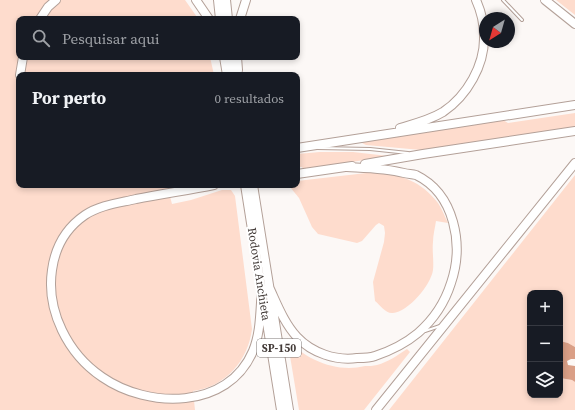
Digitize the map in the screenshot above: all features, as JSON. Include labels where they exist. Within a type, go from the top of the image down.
[{"type":"highway","points":[[42,16],[48,7],[56,0]]},
{"type":"highway","points":[[196,0],[207,16]]},
{"type":"highway","points":[[218,0],[220,16]]},
{"type":"highway","points":[[226,0],[228,16]]},
{"type":"highway","points":[[241,16],[246,0]]},
{"type":"highway","points":[[376,136],[431,118],[443,112],[454,103],[469,85],[480,64],[483,52],[484,26],[476,0]]},
{"type":"highway","points":[[545,0],[575,24]]},
{"type":"highway","points":[[20,72],[22,60]]},
{"type":"highway","points":[[224,60],[226,72]]},
{"type":"highway","points":[[232,60],[234,72]]},
{"type":"highway","points":[[237,60],[238,72]]},
{"type":"highway","points":[[300,148],[575,105]]},
{"type":"highway","points":[[300,174],[575,131]]},
{"type":"highway","points":[[376,410],[575,163]]},
{"type":"highway","points":[[265,288],[283,318],[297,337],[321,353],[336,358],[349,359],[374,356],[403,344],[417,334],[441,306],[451,284],[456,266],[456,233],[447,204],[440,194],[415,174],[378,168],[347,167]]},
{"type":"highway","points":[[198,188],[145,197],[94,210],[85,215],[67,232],[54,259],[50,280],[54,311],[70,345],[86,364],[101,377],[115,385],[138,394],[160,399],[196,398],[214,392],[228,383],[249,360],[258,335],[265,288]]},
{"type":"highway","name":"Rodovia Anchieta","points":[[246,188],[289,410]]},
{"type":"highway","name":"Rodovia Anchieta","points":[[253,188],[281,410]]},
{"type":"lane","points":[[503,0],[522,20]]},
{"type":"lane","points":[[300,148],[370,149],[423,154]]},
{"type":"lane","points":[[417,334],[446,323]]},
{"type":"shaded area","points":[[0,0],[185,0],[196,16],[16,16],[16,60],[211,60],[213,72],[16,72],[16,188],[168,188],[172,204],[191,200],[222,190],[231,190],[235,196],[252,329],[246,352],[240,362],[225,378],[215,384],[193,391],[195,410],[0,410]]},
{"type":"shaded area","points":[[556,0],[575,0],[575,15]]},
{"type":"shaded area","points":[[575,113],[575,128],[421,150],[366,145],[360,142],[503,120],[508,123]]},
{"type":"shaded area","points":[[353,152],[388,156],[304,170],[300,167],[300,154]]},
{"type":"shaded area","points":[[375,172],[394,175],[410,180],[418,184],[432,195],[442,210],[448,223],[436,221],[433,239],[433,270],[428,283],[412,303],[399,311],[390,313],[375,301],[373,282],[384,242],[384,226],[379,223],[362,241],[357,243],[318,234],[312,227],[299,198],[291,188],[300,188],[300,181]]},
{"type":"shaded area","points":[[575,175],[575,347],[563,342],[563,290],[527,290],[527,398],[563,398],[563,378],[572,380],[575,382],[575,410],[389,410]]},
{"type":"shaded area","points":[[287,338],[299,350],[315,360],[340,367],[353,368],[377,365],[389,360],[407,349],[410,352],[364,410],[299,410]]},
{"type":"shaded area","points":[[563,342],[575,347],[575,359],[567,361],[568,365],[575,366],[575,382],[563,378]]}]
